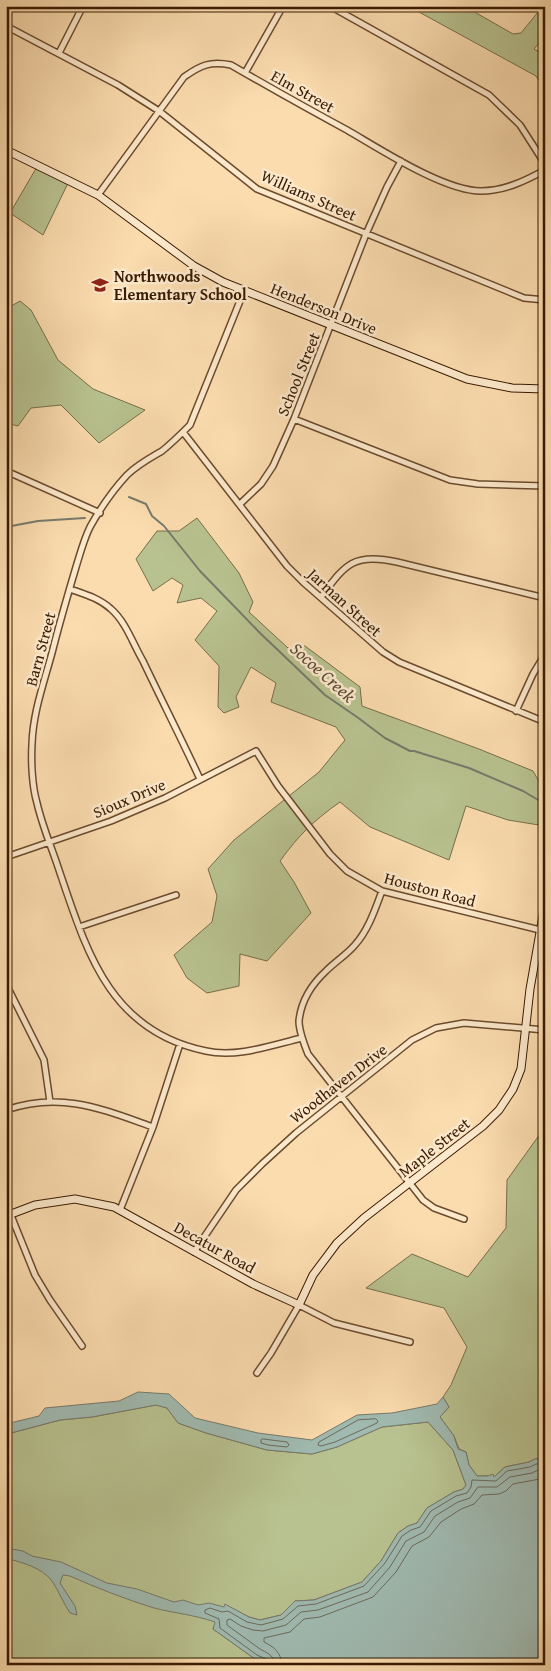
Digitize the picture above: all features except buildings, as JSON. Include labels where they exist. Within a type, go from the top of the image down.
[{"type":"street","points":[[59,53],[83,6]]},
{"type":"street","points":[[245,73],[283,6]]},
{"type":"street","points":[[330,6],[489,95],[520,125],[545,164]]},
{"type":"street","name":"Williams Street","points":[[6,26],[118,85],[159,111],[257,189],[524,298],[545,300]]},
{"type":"street","name":"Elm Street","points":[[98,195],[184,77],[198,67],[210,63],[231,65],[401,161],[447,184],[480,191],[526,181],[545,170]]},
{"type":"street","name":"Henderson Drive","points":[[6,150],[98,195],[194,266],[223,282],[467,379],[512,388],[545,389]]},
{"type":"street","name":"School Street","points":[[240,504],[261,484],[272,466],[294,419],[366,234],[401,161]]},
{"type":"street","name":"Barn Street","points":[[244,291],[190,425],[162,450],[128,475],[109,497],[90,527],[70,589],[35,714],[32,744],[36,802],[87,950],[103,981],[122,1004],[145,1024],[165,1037],[180,1044],[206,1051],[222,1053],[245,1051],[302,1038]]},
{"type":"street","points":[[294,419],[450,480],[478,484],[545,486]]},
{"type":"street","name":"Jarman Street","points":[[183,432],[287,566],[320,598],[383,652],[399,662],[545,722]]},
{"type":"street","points":[[6,471],[100,512]]},
{"type":"street","points":[[320,598],[349,564],[371,558],[381,558],[545,598]]},
{"type":"street","points":[[70,589],[93,597],[105,604],[113,610],[125,626],[200,780]]},
{"type":"street","points":[[516,711],[533,674],[545,654]]},
{"type":"street","name":"Sioux Drive","points":[[6,857],[111,821],[165,798],[256,751]]},
{"type":"street","name":"Houston Road","points":[[256,751],[278,786],[330,854],[347,871],[382,891],[540,930]]},
{"type":"street","points":[[382,891],[369,922],[356,944],[326,970],[306,997],[299,1021],[302,1038],[308,1054],[423,1200],[434,1208],[464,1219]]},
{"type":"street","points":[[79,927],[176,895]]},
{"type":"street","name":"Maple Street","points":[[257,1373],[299,1305],[313,1275],[337,1242],[364,1218],[483,1126],[499,1110],[514,1089],[521,1069],[545,904]]},
{"type":"street","points":[[6,984],[44,1060],[50,1102]]},
{"type":"street","name":"Woodhaven Drive","points":[[194,1252],[236,1190],[296,1132],[412,1040],[436,1028],[464,1023],[545,1030]]},
{"type":"street","points":[[120,1210],[153,1127],[180,1044]]},
{"type":"street","points":[[6,1110],[50,1102],[77,1103],[153,1127]]},
{"type":"street","name":"Decatur Road","points":[[9,1215],[35,1205],[75,1199],[114,1207],[253,1284],[334,1323],[410,1342]]},
{"type":"street","points":[[6,1203],[9,1215],[35,1275],[82,1346]]},
{"type":"green space","points":[[408,6],[464,6],[513,34],[521,33],[545,6],[545,36],[534,49],[545,55],[545,90],[536,76]]},
{"type":"green space","points":[[38,165],[69,181],[43,235],[10,213]]},
{"type":"green space","points":[[20,301],[31,310],[58,360],[93,389],[145,410],[99,443],[61,405],[31,408],[18,426],[6,423],[6,309]]},
{"type":"green space","points":[[197,518],[239,573],[253,602],[249,612],[288,648],[305,646],[360,687],[362,706],[533,771],[545,792],[545,826],[508,820],[466,806],[449,860],[370,827],[340,802],[307,829],[280,861],[311,913],[267,961],[240,954],[239,986],[207,993],[187,978],[174,955],[212,922],[217,896],[208,869],[234,840],[319,772],[345,740],[336,727],[271,702],[276,683],[251,667],[236,697],[239,707],[224,713],[218,707],[219,666],[195,640],[217,611],[201,598],[177,603],[183,585],[172,578],[153,591],[136,559],[157,531],[179,531]]},
{"type":"green space","points":[[545,1127],[545,1459],[535,1459],[505,1467],[494,1477],[492,1475],[477,1476],[469,1465],[466,1452],[459,1449],[454,1436],[440,1417],[449,1407],[443,1397],[451,1385],[467,1347],[444,1308],[366,1288],[412,1254],[468,1277],[506,1228],[507,1180]]},
{"type":"green space","points":[[156,1405],[167,1408],[178,1423],[206,1433],[267,1450],[312,1454],[337,1447],[382,1427],[428,1422],[453,1450],[466,1485],[463,1489],[454,1492],[427,1508],[417,1523],[408,1526],[398,1533],[381,1561],[362,1582],[314,1600],[295,1601],[281,1615],[260,1620],[249,1617],[225,1605],[213,1629],[255,1659],[268,1665],[6,1665],[6,1437],[11,1433],[60,1420],[92,1417]]},
{"type":"water","points":[[138,1392],[169,1394],[195,1418],[258,1433],[312,1440],[357,1415],[392,1413],[437,1404],[443,1397],[449,1407],[440,1417],[454,1436],[458,1449],[466,1452],[469,1465],[477,1476],[493,1474],[494,1477],[505,1467],[535,1459],[545,1459],[545,1665],[268,1665],[255,1659],[213,1629],[215,1622],[154,1608],[63,1575],[60,1583],[75,1606],[77,1615],[70,1613],[48,1576],[31,1566],[6,1558],[6,1548],[61,1562],[107,1583],[137,1589],[174,1602],[183,1600],[198,1605],[209,1603],[224,1607],[225,1604],[249,1617],[260,1620],[281,1615],[295,1601],[314,1600],[362,1582],[381,1561],[398,1533],[408,1526],[417,1523],[427,1508],[454,1492],[463,1489],[466,1485],[453,1450],[428,1422],[382,1427],[337,1447],[312,1454],[267,1450],[206,1433],[178,1423],[167,1408],[156,1405],[92,1417],[60,1420],[11,1433],[6,1437],[6,1424],[39,1416],[45,1408],[119,1401]]},
{"type":"waterway","name":"Socoe Creek","points":[[129,497],[146,504],[152,516],[164,526],[200,571],[260,633],[325,695],[385,738],[410,751],[469,768],[523,791],[545,804]]},
{"type":"waterway","name":"Socoe Creek","points":[[6,527],[38,521],[85,518]]},
{"type":"place","name":"Northwoods Elementary School","points":[[100,285]]}]
